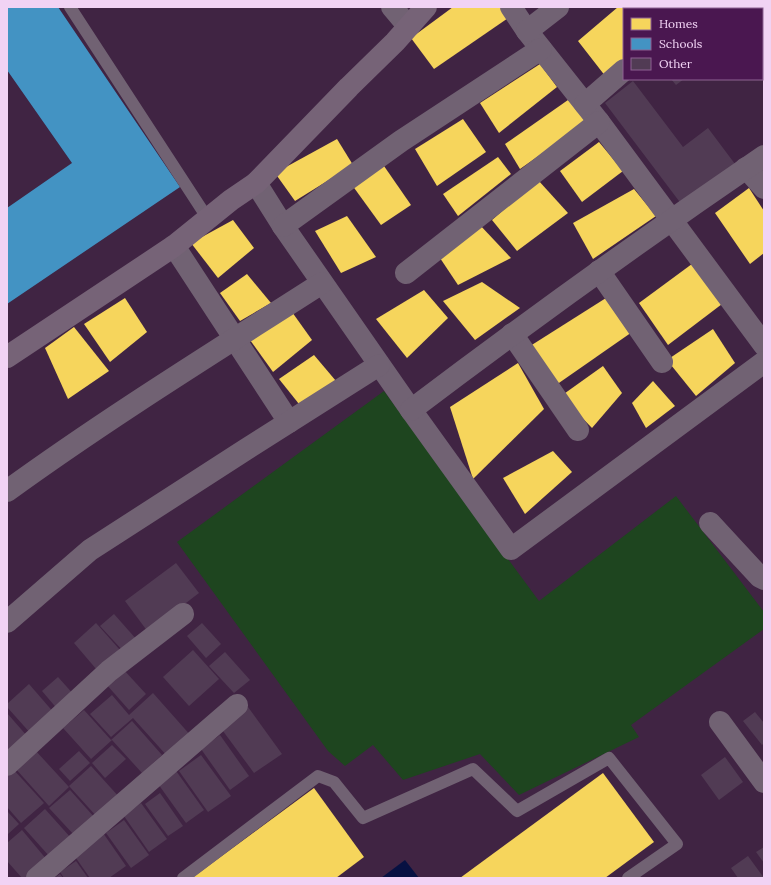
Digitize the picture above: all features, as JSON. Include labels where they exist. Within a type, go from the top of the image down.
[{"type":"street","points":[[392,7],[408,26]]},
{"type":"street","points":[[7,356],[174,246],[256,183],[395,42],[426,7]]},
{"type":"street","points":[[511,7],[599,122],[764,344]]},
{"type":"street","points":[[528,31],[558,7]]},
{"type":"street","points":[[283,226],[401,141],[541,48]]},
{"type":"street","points":[[585,104],[623,71]]},
{"type":"street","points":[[406,273],[599,122]]},
{"type":"street","points":[[411,410],[512,334],[764,156]]},
{"type":"street","points":[[746,168],[764,188]]},
{"type":"street","points":[[256,183],[322,283],[511,549],[764,362]]},
{"type":"street","points":[[174,246],[289,422]]},
{"type":"street","points":[[600,271],[662,362]]},
{"type":"street","points":[[7,491],[54,457],[322,283]]},
{"type":"street","points":[[512,334],[578,430]]},
{"type":"street","points":[[7,622],[90,550],[380,365]]},
{"type":"street","points":[[710,523],[760,578],[764,579]]},
{"type":"street","points":[[7,764],[109,671],[183,614]]},
{"type":"street","points":[[37,878],[237,705]]},
{"type":"street","points":[[720,722],[764,782]]},
{"type":"lane","points":[[70,7],[208,219]]},
{"type":"lane","points":[[183,878],[318,776],[334,782],[363,818],[473,769],[517,811],[609,758],[677,844],[628,878]]},
{"type":"green space","points":[[384,391],[539,601],[676,496],[764,612],[764,629],[631,725],[639,737],[519,795],[480,754],[403,780],[373,745],[345,766],[328,751],[177,542]]},
{"type":"shaded area","points":[[405,860],[419,878],[381,878]]},
{"type":"building: Homes","points":[[453,7],[502,7],[511,16],[434,69],[411,38]]},
{"type":"building: Homes","points":[[618,7],[680,8],[623,8],[623,61],[606,77],[578,41]]},
{"type":"building: Homes","points":[[540,64],[557,87],[499,133],[480,103]]},
{"type":"building: Homes","points":[[568,100],[588,121],[520,169],[505,144]]},
{"type":"building: Homes","points":[[463,119],[486,152],[437,186],[415,149]]},
{"type":"building: Homes","points":[[337,139],[353,165],[295,201],[275,173]]},
{"type":"building: Homes","points":[[599,142],[623,171],[582,202],[560,171]]},
{"type":"building: Homes","points":[[498,157],[511,174],[458,216],[443,194]]},
{"type":"building: Homes","points":[[384,166],[411,205],[381,225],[352,185]]},
{"type":"building: Homes","points":[[538,180],[568,213],[517,251],[492,220]]},
{"type":"building: Homes","points":[[749,188],[764,211],[764,253],[750,264],[715,213]]},
{"type":"building: Homes","points":[[634,189],[656,216],[593,259],[573,223]]},
{"type":"building: Homes","points":[[347,216],[376,257],[341,273],[315,231]]},
{"type":"building: Homes","points":[[233,220],[254,248],[218,278],[191,243]]},
{"type":"building: Homes","points":[[479,224],[511,258],[458,285],[440,258]]},
{"type":"building: Homes","points":[[696,261],[726,301],[668,345],[639,303]]},
{"type":"building: Homes","points":[[247,274],[271,303],[240,321],[220,293]]},
{"type":"building: Homes","points":[[482,282],[520,308],[475,340],[443,301]]},
{"type":"building: Homes","points":[[424,290],[448,318],[407,358],[376,319]]},
{"type":"building: Homes","points":[[125,298],[147,332],[110,362],[84,324]]},
{"type":"building: Homes","points":[[606,298],[635,330],[556,385],[527,348]]},
{"type":"building: Homes","points":[[292,312],[312,340],[273,372],[250,340]]},
{"type":"building: Homes","points":[[74,327],[109,371],[68,399],[45,348]]},
{"type":"building: Homes","points":[[713,329],[735,363],[696,396],[667,360]]},
{"type":"building: Homes","points":[[314,355],[336,381],[299,404],[279,379]]},
{"type":"building: Homes","points":[[518,363],[544,409],[473,479],[450,407]]},
{"type":"building: Homes","points":[[603,366],[622,393],[592,428],[561,396]]},
{"type":"building: Homes","points":[[653,381],[675,406],[646,428],[632,403]]},
{"type":"building: Homes","points":[[553,451],[572,472],[525,514],[503,478]]},
{"type":"building: Homes","points":[[603,773],[654,842],[605,878],[460,878]]},
{"type":"building: Homes","points":[[314,788],[364,857],[336,878],[192,878]]},
{"type":"building: Schools","points":[[7,7],[58,7],[180,187],[7,304],[7,208],[72,163],[7,70]]},
{"type":"building: Other","points":[[764,7],[764,17],[763,8],[718,8]]},
{"type":"building: Other","points":[[672,80],[683,80],[676,85]]},
{"type":"building: Other","points":[[633,81],[683,147],[708,128],[735,164],[682,205],[605,103]]},
{"type":"building: Other","points":[[176,563],[199,593],[148,632],[125,601]]},
{"type":"building: Other","points":[[114,614],[137,640],[124,652],[100,626]]},
{"type":"building: Other","points":[[96,623],[120,650],[97,670],[74,643]]},
{"type":"building: Other","points":[[202,623],[221,644],[206,658],[187,636]]},
{"type":"building: Other","points":[[193,650],[219,679],[189,706],[163,677]]},
{"type":"building: Other","points":[[225,652],[250,680],[234,693],[209,666]]},
{"type":"building: Other","points":[[123,669],[146,694],[129,710],[106,684]]},
{"type":"building: Other","points":[[58,677],[75,696],[59,711],[42,691]]},
{"type":"building: Other","points":[[29,684],[55,714],[32,735],[7,707],[7,704]]},
{"type":"building: Other","points":[[153,693],[192,737],[168,757],[133,718],[111,737],[90,714],[112,695],[129,715]]},
{"type":"building: Other","points":[[248,707],[282,754],[254,773],[220,727]]},
{"type":"building: Other","points":[[84,710],[111,740],[132,721],[162,755],[142,773],[112,740],[91,759],[63,728]]},
{"type":"building: Other","points":[[755,712],[764,723],[764,743],[762,745],[743,721]]},
{"type":"building: Other","points":[[7,713],[27,736],[10,752],[7,749]]},
{"type":"building: Other","points":[[220,735],[249,776],[230,790],[201,749]]},
{"type":"building: Other","points":[[112,745],[126,759],[105,778],[92,763]]},
{"type":"building: Other","points":[[35,750],[69,787],[49,806],[15,768]]},
{"type":"building: Other","points":[[79,751],[90,763],[70,781],[59,769]]},
{"type":"building: Other","points":[[201,755],[231,796],[208,812],[179,771]]},
{"type":"building: Other","points":[[725,757],[743,782],[719,800],[701,775]]},
{"type":"building: Other","points":[[91,766],[120,798],[98,818],[69,786]]},
{"type":"building: Other","points":[[174,768],[204,810],[186,823],[156,781]]},
{"type":"building: Other","points":[[13,769],[44,803],[21,823],[7,807],[7,775]]},
{"type":"building: Other","points":[[70,790],[95,818],[75,836],[49,808]]},
{"type":"building: Other","points":[[160,793],[183,826],[168,836],[145,804]]},
{"type":"building: Other","points":[[141,803],[167,839],[149,852],[124,816]]},
{"type":"building: Other","points":[[45,809],[71,838],[50,857],[24,828]]},
{"type":"building: Other","points":[[7,811],[19,824],[7,835]]},
{"type":"building: Other","points":[[124,820],[149,855],[131,868],[106,833]]},
{"type":"building: Other","points":[[22,830],[47,860],[26,878],[22,878],[7,861],[7,843]]},
{"type":"building: Other","points":[[101,830],[126,866],[109,878],[90,878],[71,851]]},
{"type":"building: Other","points":[[764,847],[764,863],[756,852]]},
{"type":"building: Other","points":[[748,856],[764,878],[738,878],[731,868]]},
{"type":"building: Other","points":[[76,861],[88,878],[64,878],[60,872]]},
{"type":"building: Other","points":[[60,874],[63,878],[54,878]]}]
